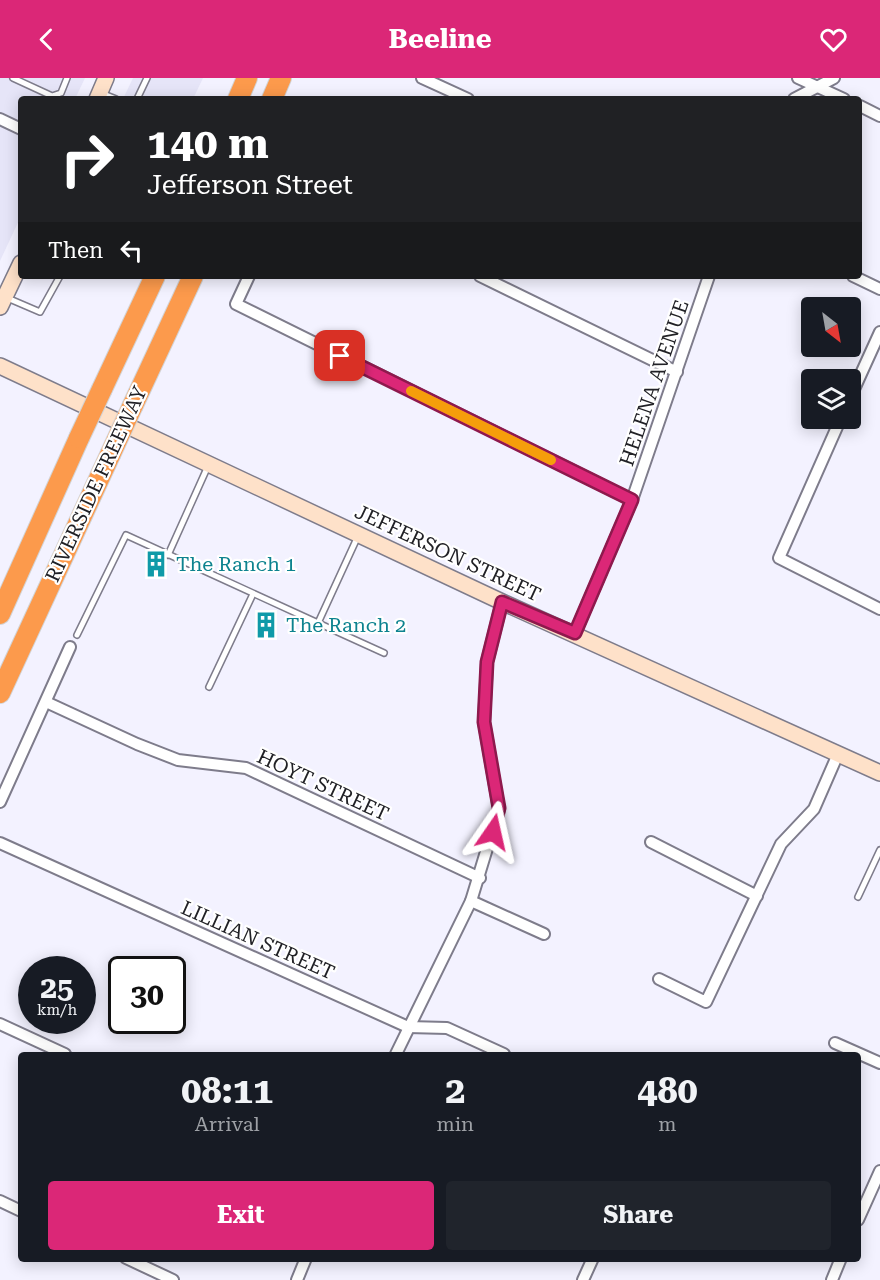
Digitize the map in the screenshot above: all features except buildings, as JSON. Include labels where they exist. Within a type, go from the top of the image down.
[{"type":"highway","points":[[239,96],[248,78]]},
{"type":"highway","points":[[273,96],[282,78]]},
{"type":"highway","name":"RIVERSIDE FREEWAY","points":[[0,615],[154,279]]},
{"type":"highway","name":"RIVERSIDE FREEWAY","points":[[0,693],[192,279]]},
{"type":"street","points":[[422,78],[461,96]]},
{"type":"street","points":[[798,78],[838,96]]},
{"type":"street","points":[[799,96],[834,78]]},
{"type":"street","points":[[862,107],[880,116]]},
{"type":"street","points":[[0,119],[18,128]]},
{"type":"street","points":[[3,302],[18,270]]},
{"type":"street","points":[[248,279],[236,304],[632,500]]},
{"type":"street","points":[[486,279],[677,372]]},
{"type":"street","name":"HELENA AVENUE","points":[[575,633],[632,500],[708,279]]},
{"type":"street","points":[[859,279],[880,289]]},
{"type":"street","points":[[861,374],[880,332]]},
{"type":"street","name":"JEFFERSON STREET","points":[[0,366],[502,602],[575,633],[880,773]]},
{"type":"street","points":[[836,429],[779,558],[880,609]]},
{"type":"street","points":[[397,1052],[471,901],[480,878],[499,808],[484,722],[487,662],[502,602]]},
{"type":"street","points":[[0,802],[70,647]]},
{"type":"street","name":"HOYT STREET","points":[[46,702],[137,744],[178,760],[246,768],[480,878]]},
{"type":"street","points":[[659,979],[706,1002],[782,844],[814,809],[838,754]]},
{"type":"street","points":[[651,842],[758,896]]},
{"type":"street","name":"LILLIAN STREET","points":[[0,843],[408,1027],[447,1028],[500,1052]]},
{"type":"street","points":[[471,901],[544,934]]},
{"type":"street","points":[[0,1024],[61,1052]]},
{"type":"street","points":[[835,1043],[855,1052]]},
{"type":"street","points":[[861,1055],[880,1063]]},
{"type":"street","points":[[861,1212],[880,1171]]},
{"type":"street","points":[[0,1201],[18,1210]]},
{"type":"street","points":[[135,1262],[173,1280]]},
{"type":"street","points":[[297,1280],[304,1262]]},
{"type":"street","points":[[583,1280],[591,1262]]},
{"type":"street","points":[[832,1280],[839,1262]]},
{"type":"lane","points":[[13,78],[52,96],[61,93],[67,78]]},
{"type":"lane","points":[[138,96],[147,78]]},
{"type":"lane","points":[[3,302],[40,312],[58,279]]},
{"type":"lane","points":[[168,555],[208,464]]},
{"type":"lane","points":[[77,635],[126,535],[384,653]]},
{"type":"lane","points":[[318,623],[359,535]]},
{"type":"lane","points":[[209,687],[253,594]]},
{"type":"lane","points":[[858,897],[880,850]]},
{"type":"shaded area","points":[[0,78],[85,78],[76,96],[18,96],[18,222],[0,261]]},
{"type":"shaded area","points":[[133,78],[203,78],[194,96],[124,96]]},
{"type":"slow traffic","points":[[411,391],[551,460]]},
{"type":"place","name":"The Ranch 1","points":[[156,564]]},
{"type":"place","name":"The Ranch 2","points":[[266,625]]},
{"type":"route","points":[[340,356],[632,500],[575,633],[502,602],[487,662],[484,722],[499,808],[493,832]]}]
